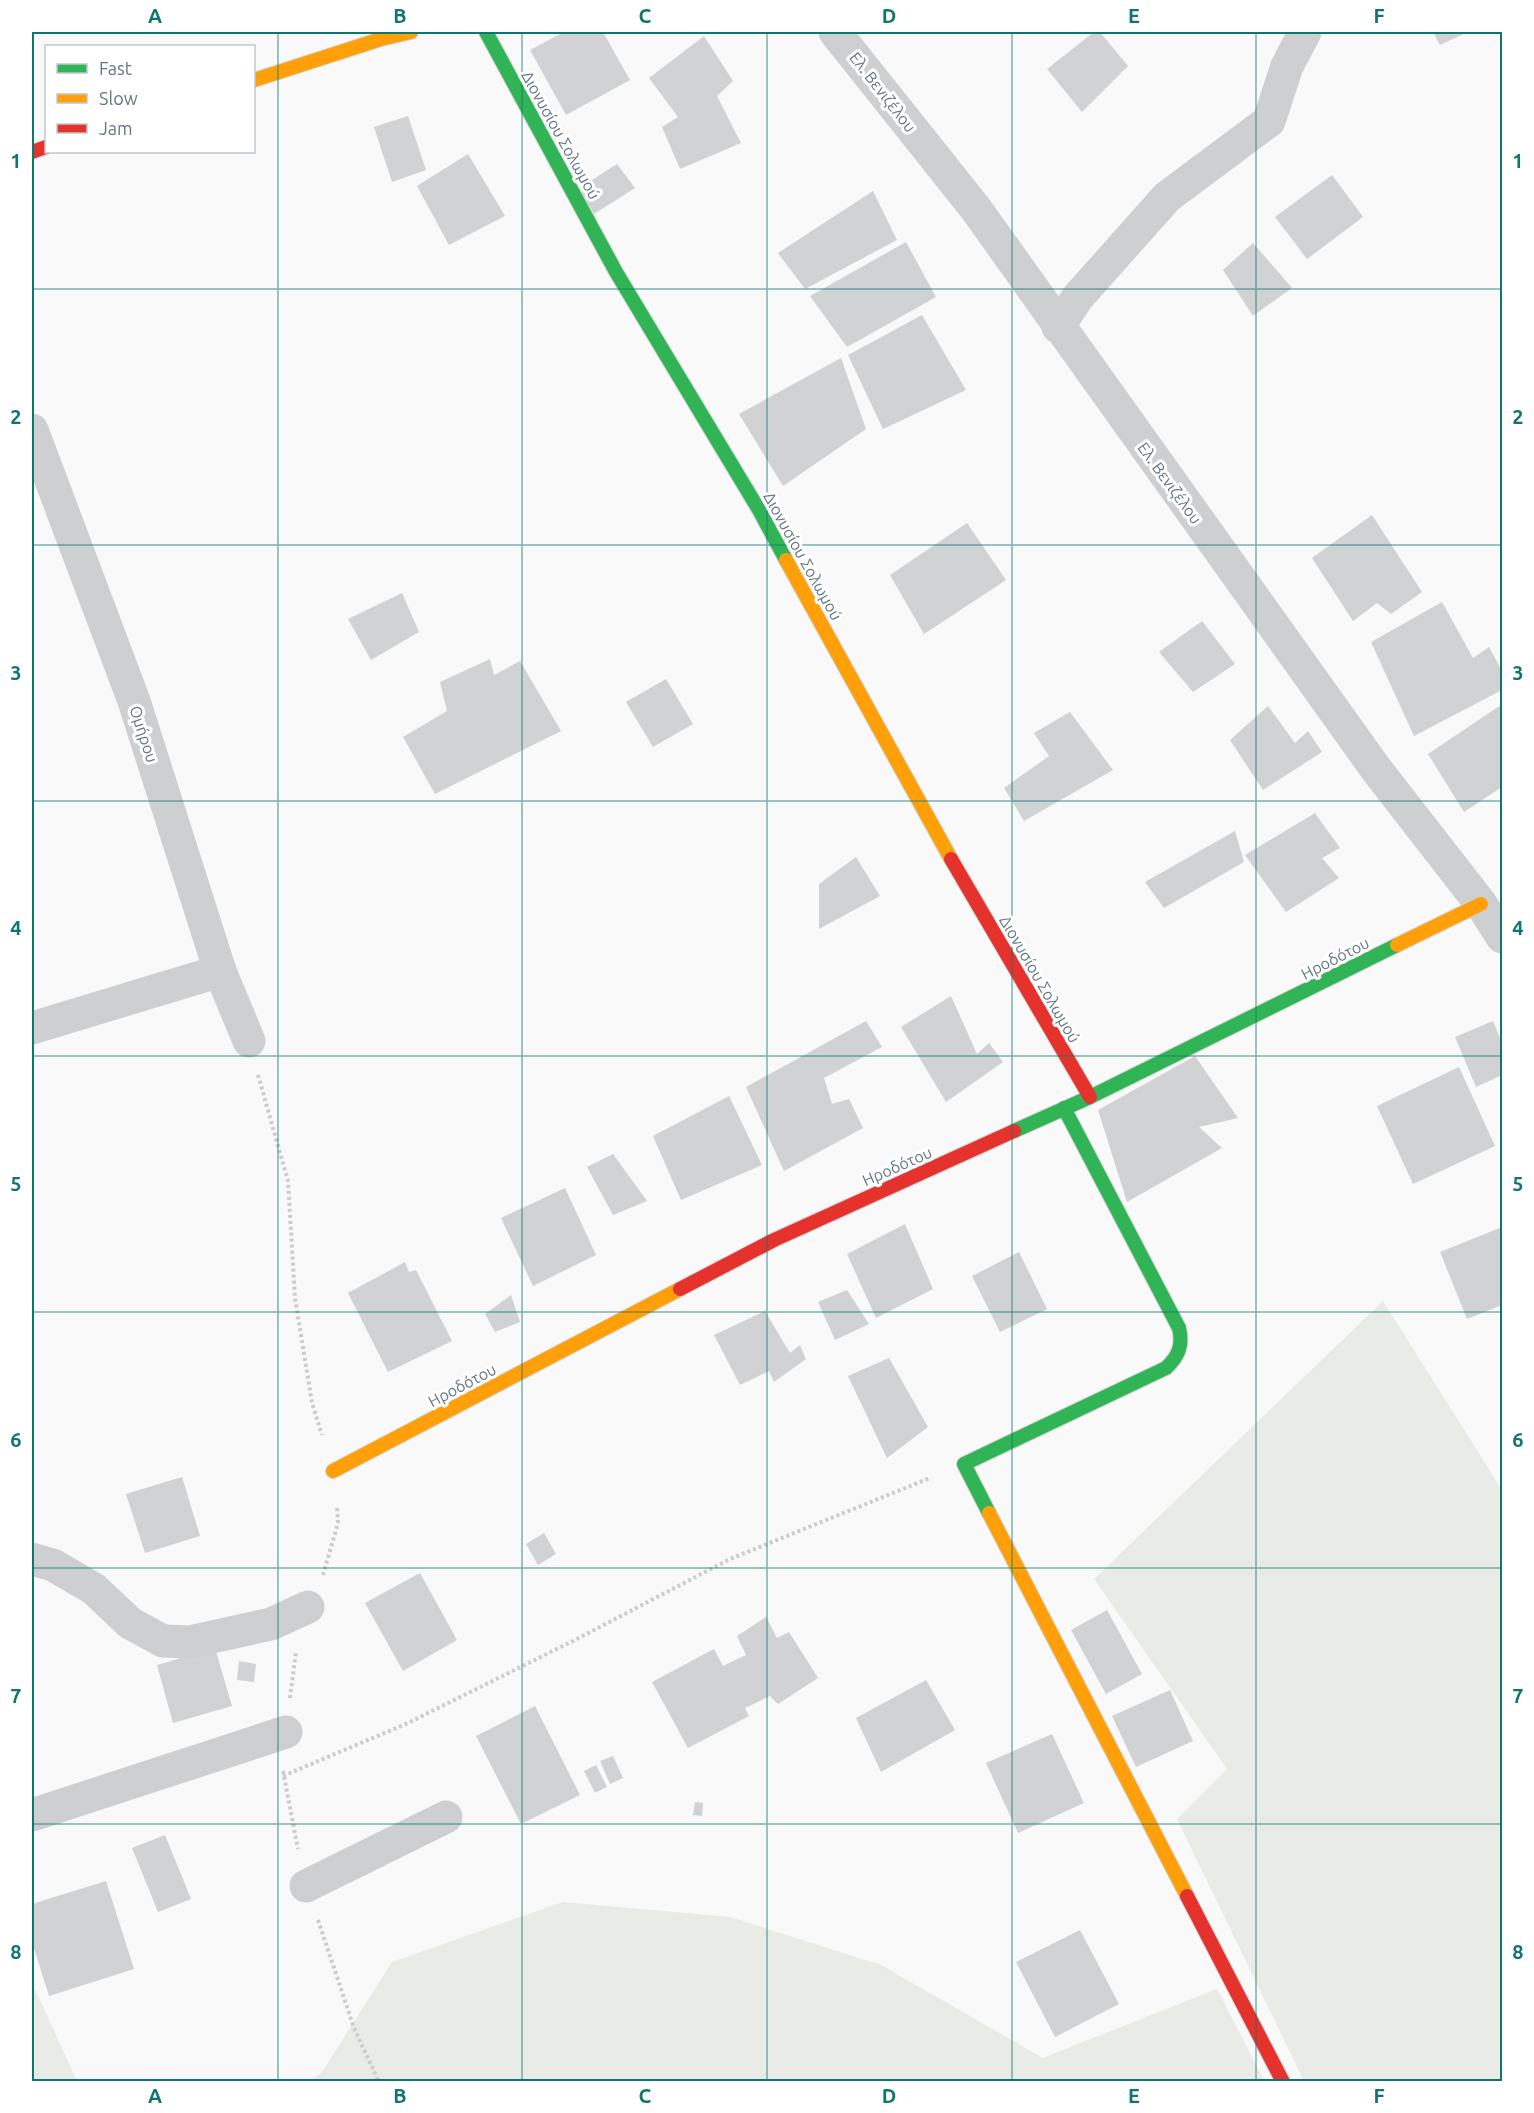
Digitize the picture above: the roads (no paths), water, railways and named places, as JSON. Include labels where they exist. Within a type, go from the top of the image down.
[{"type":"street","name":"Διονυσίου Σολωμού","points":[[486,32],[616,272],[759,510],[960,874],[1090,1097]]},
{"type":"street","name":"Ελ. Βενιζέλου","points":[[835,32],[976,209],[1058,327],[1376,769],[1503,937]]},
{"type":"street","points":[[1058,327],[1078,297],[1167,197],[1269,121],[1287,66],[1305,32]]},
{"type":"street","points":[[255,80],[390,34]]},
{"type":"street","name":"Ομήρου","points":[[32,430],[134,701],[220,971],[249,1041]]},
{"type":"street","name":"Ηροδότου","points":[[333,1471],[774,1240],[1090,1097],[1480,904]]},
{"type":"street","points":[[32,1028],[220,971]]},
{"type":"street","points":[[1064,1108],[1179,1328],[1182,1339],[1181,1350],[1166,1368],[964,1464],[1283,2082]]},
{"type":"street","points":[[32,1559],[53,1565],[94,1589],[130,1623],[163,1641],[189,1642],[271,1624],[308,1607]]},
{"type":"street","points":[[32,1815],[286,1732]]},
{"type":"street","points":[[306,1886],[446,1817]]}]
